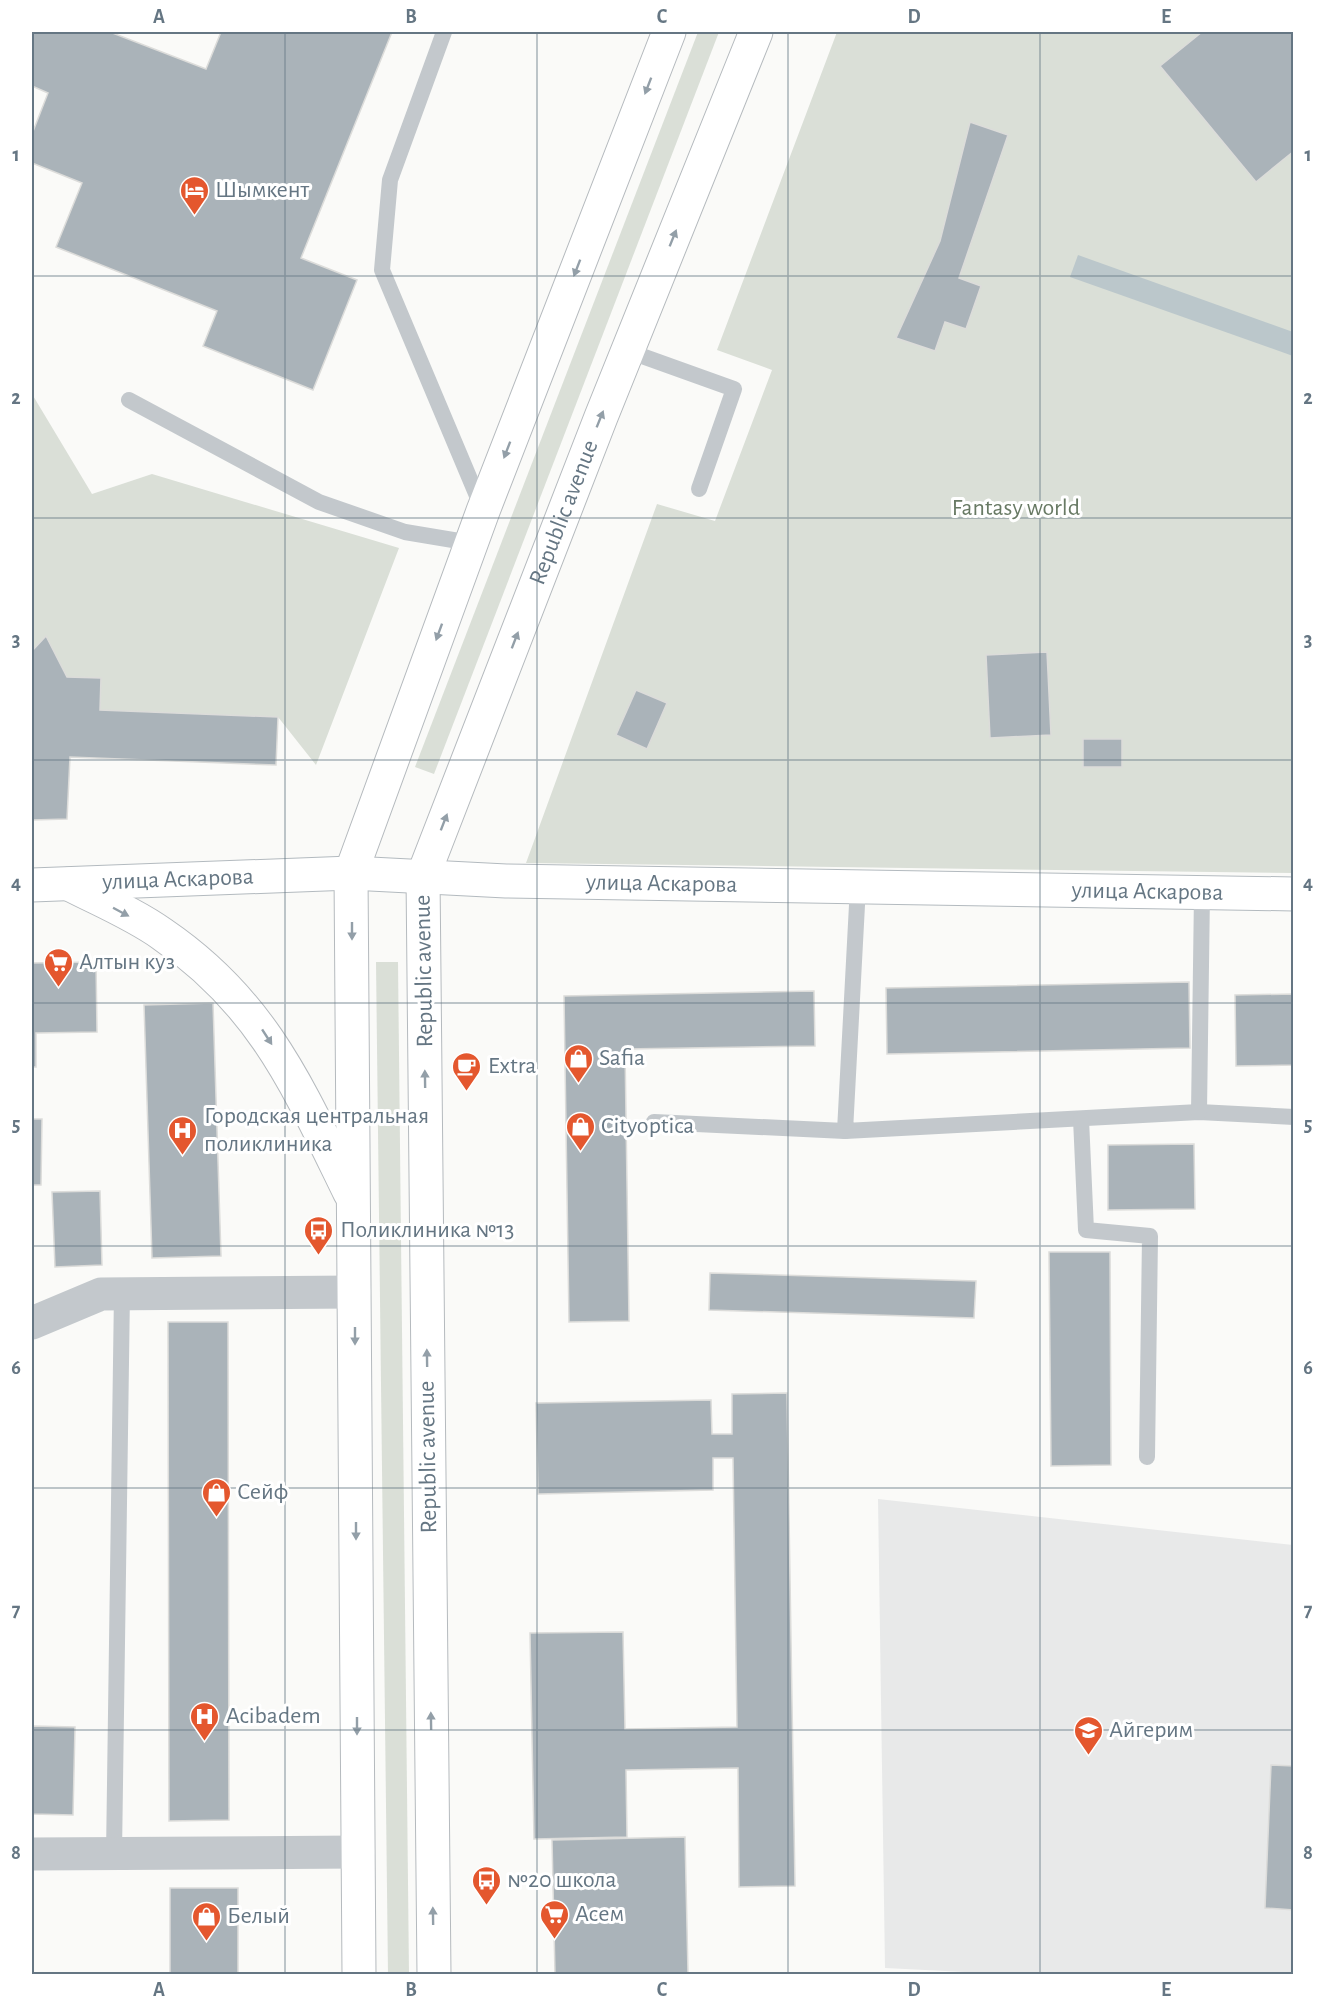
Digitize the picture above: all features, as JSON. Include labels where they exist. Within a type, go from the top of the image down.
[{"type":"main road","points":[[359,1974],[351,873],[483,511],[669,32]]},
{"type":"main road","name":"Republic avenue","points":[[434,1974],[423,876],[628,351],[756,32]]},
{"type":"main road","name":"улица Аскарова","points":[[32,885],[351,873],[506,881],[1293,894]]},
{"type":"main road","points":[[69,884],[161,933],[216,976],[270,1041],[298,1087],[354,1201]]},
{"type":"street","points":[[32,1323],[101,1294],[122,1292],[354,1293]]},
{"type":"street","points":[[32,1854],[358,1852]]},
{"type":"lane","points":[[444,32],[390,180],[382,270],[483,511]]},
{"type":"lane","points":[[628,351],[734,389],[699,489]]},
{"type":"lane","points":[[129,400],[319,502],[405,532],[471,543]]},
{"type":"lane","points":[[845,1131],[858,886]]},
{"type":"lane","points":[[1199,1112],[1202,893]]},
{"type":"lane","points":[[654,1122],[845,1131],[1199,1112],[1293,1117]]},
{"type":"lane","points":[[1081,1119],[1086,1230],[1150,1236],[1147,1457]]},
{"type":"lane","points":[[114,1854],[122,1292]]},
{"type":"shaded area","points":[[1078,255],[1293,332],[1293,356],[1070,277]]},
{"type":"shaded area","name":"Айгерим","points":[[878,1499],[1293,1545],[1293,1974],[1005,1974],[885,1968]]},
{"type":"green space","points":[[698,32],[719,32],[434,774],[415,767]]},
{"type":"green space","name":"Fantasy world","points":[[837,32],[1293,32],[1293,873],[526,863],[657,504],[715,521],[772,370],[717,350]]},
{"type":"green space","points":[[32,394],[92,494],[152,474],[399,548],[316,765],[278,717],[100,710],[101,679],[67,677],[46,636],[32,651]]},
{"type":"green space","points":[[376,962],[398,962],[409,1974],[388,1974]]},
{"type":"building","name":"Шымкент","points":[[32,32],[110,32],[206,69],[221,32],[392,32],[301,258],[357,280],[313,390],[203,346],[217,311],[56,247],[82,183],[32,163],[32,134],[48,93],[32,86]]},
{"type":"building","points":[[1202,32],[1294,32],[1294,151],[1256,182],[1160,66]]},
{"type":"building","points":[[970,122],[1008,135],[959,278],[981,286],[966,329],[945,322],[935,351],[896,338],[940,241]]},
{"type":"building","points":[[46,636],[67,677],[101,678],[100,710],[278,717],[276,765],[70,757],[67,819],[32,820],[32,651]]},
{"type":"building","points":[[1047,652],[1051,735],[990,738],[986,655]]},
{"type":"building","points":[[636,690],[667,703],[647,749],[616,735]]},
{"type":"building","points":[[1083,739],[1122,739],[1122,767],[1083,767]]},
{"type":"building","points":[[96,962],[97,1032],[36,1033],[36,1067],[32,1067],[32,963]]},
{"type":"building","points":[[1189,982],[1190,1048],[887,1054],[886,988]]},
{"type":"building","points":[[814,991],[815,1046],[625,1049],[629,1321],[569,1322],[564,996]]},
{"type":"building","points":[[1294,994],[1294,1065],[1236,1066],[1235,995]]},
{"type":"building","name":"Городская центральная поликлиника","points":[[213,1003],[221,1256],[152,1258],[144,1005]]},
{"type":"building","points":[[32,1119],[42,1119],[41,1185],[32,1185]]},
{"type":"building","points":[[1194,1144],[1195,1209],[1108,1210],[1108,1145]]},
{"type":"building","points":[[100,1191],[102,1265],[55,1267],[52,1192]]},
{"type":"building","points":[[1049,1252],[1110,1252],[1111,1465],[1051,1466]]},
{"type":"building","points":[[710,1273],[976,1281],[974,1318],[709,1310]]},
{"type":"building","points":[[168,1322],[228,1322],[229,1820],[169,1821]]},
{"type":"building","points":[[787,1393],[795,1886],[739,1887],[738,1768],[626,1770],[627,1837],[534,1839],[530,1633],[623,1632],[625,1729],[737,1727],[733,1458],[713,1458],[713,1490],[538,1494],[536,1403],[711,1400],[712,1434],[732,1434],[732,1394]]},
{"type":"building","points":[[32,1726],[75,1727],[73,1815],[32,1814]]},
{"type":"building","points":[[1271,1765],[1294,1766],[1294,1910],[1265,1908]]},
{"type":"building","points":[[685,1837],[688,1973],[555,1974],[552,1840]]},
{"type":"building","points":[[170,1888],[238,1888],[238,1974],[170,1974]]},
{"type":"place","name":"Шымкент","points":[[194,216]]},
{"type":"place","name":"Алтын куз","points":[[58,988]]},
{"type":"place","name":"Safia","points":[[578,1084]]},
{"type":"place","name":"Extra","points":[[467,1092]]},
{"type":"place","name":"Cityoptica","points":[[580,1152]]},
{"type":"place","name":"Городская центральная поликлиника","points":[[183,1156]]},
{"type":"place","name":"Поликлиника №13","points":[[319,1256]]},
{"type":"place","name":"Сейф","points":[[216,1518]]},
{"type":"place","name":"Acibadem","points":[[205,1742]]},
{"type":"place","name":"Айгерим","points":[[1088,1756]]},
{"type":"place","name":"№20 школа","points":[[486,1906]]},
{"type":"place","name":"Асем","points":[[554,1940]]},
{"type":"place","name":"Белый","points":[[206,1942]]}]
